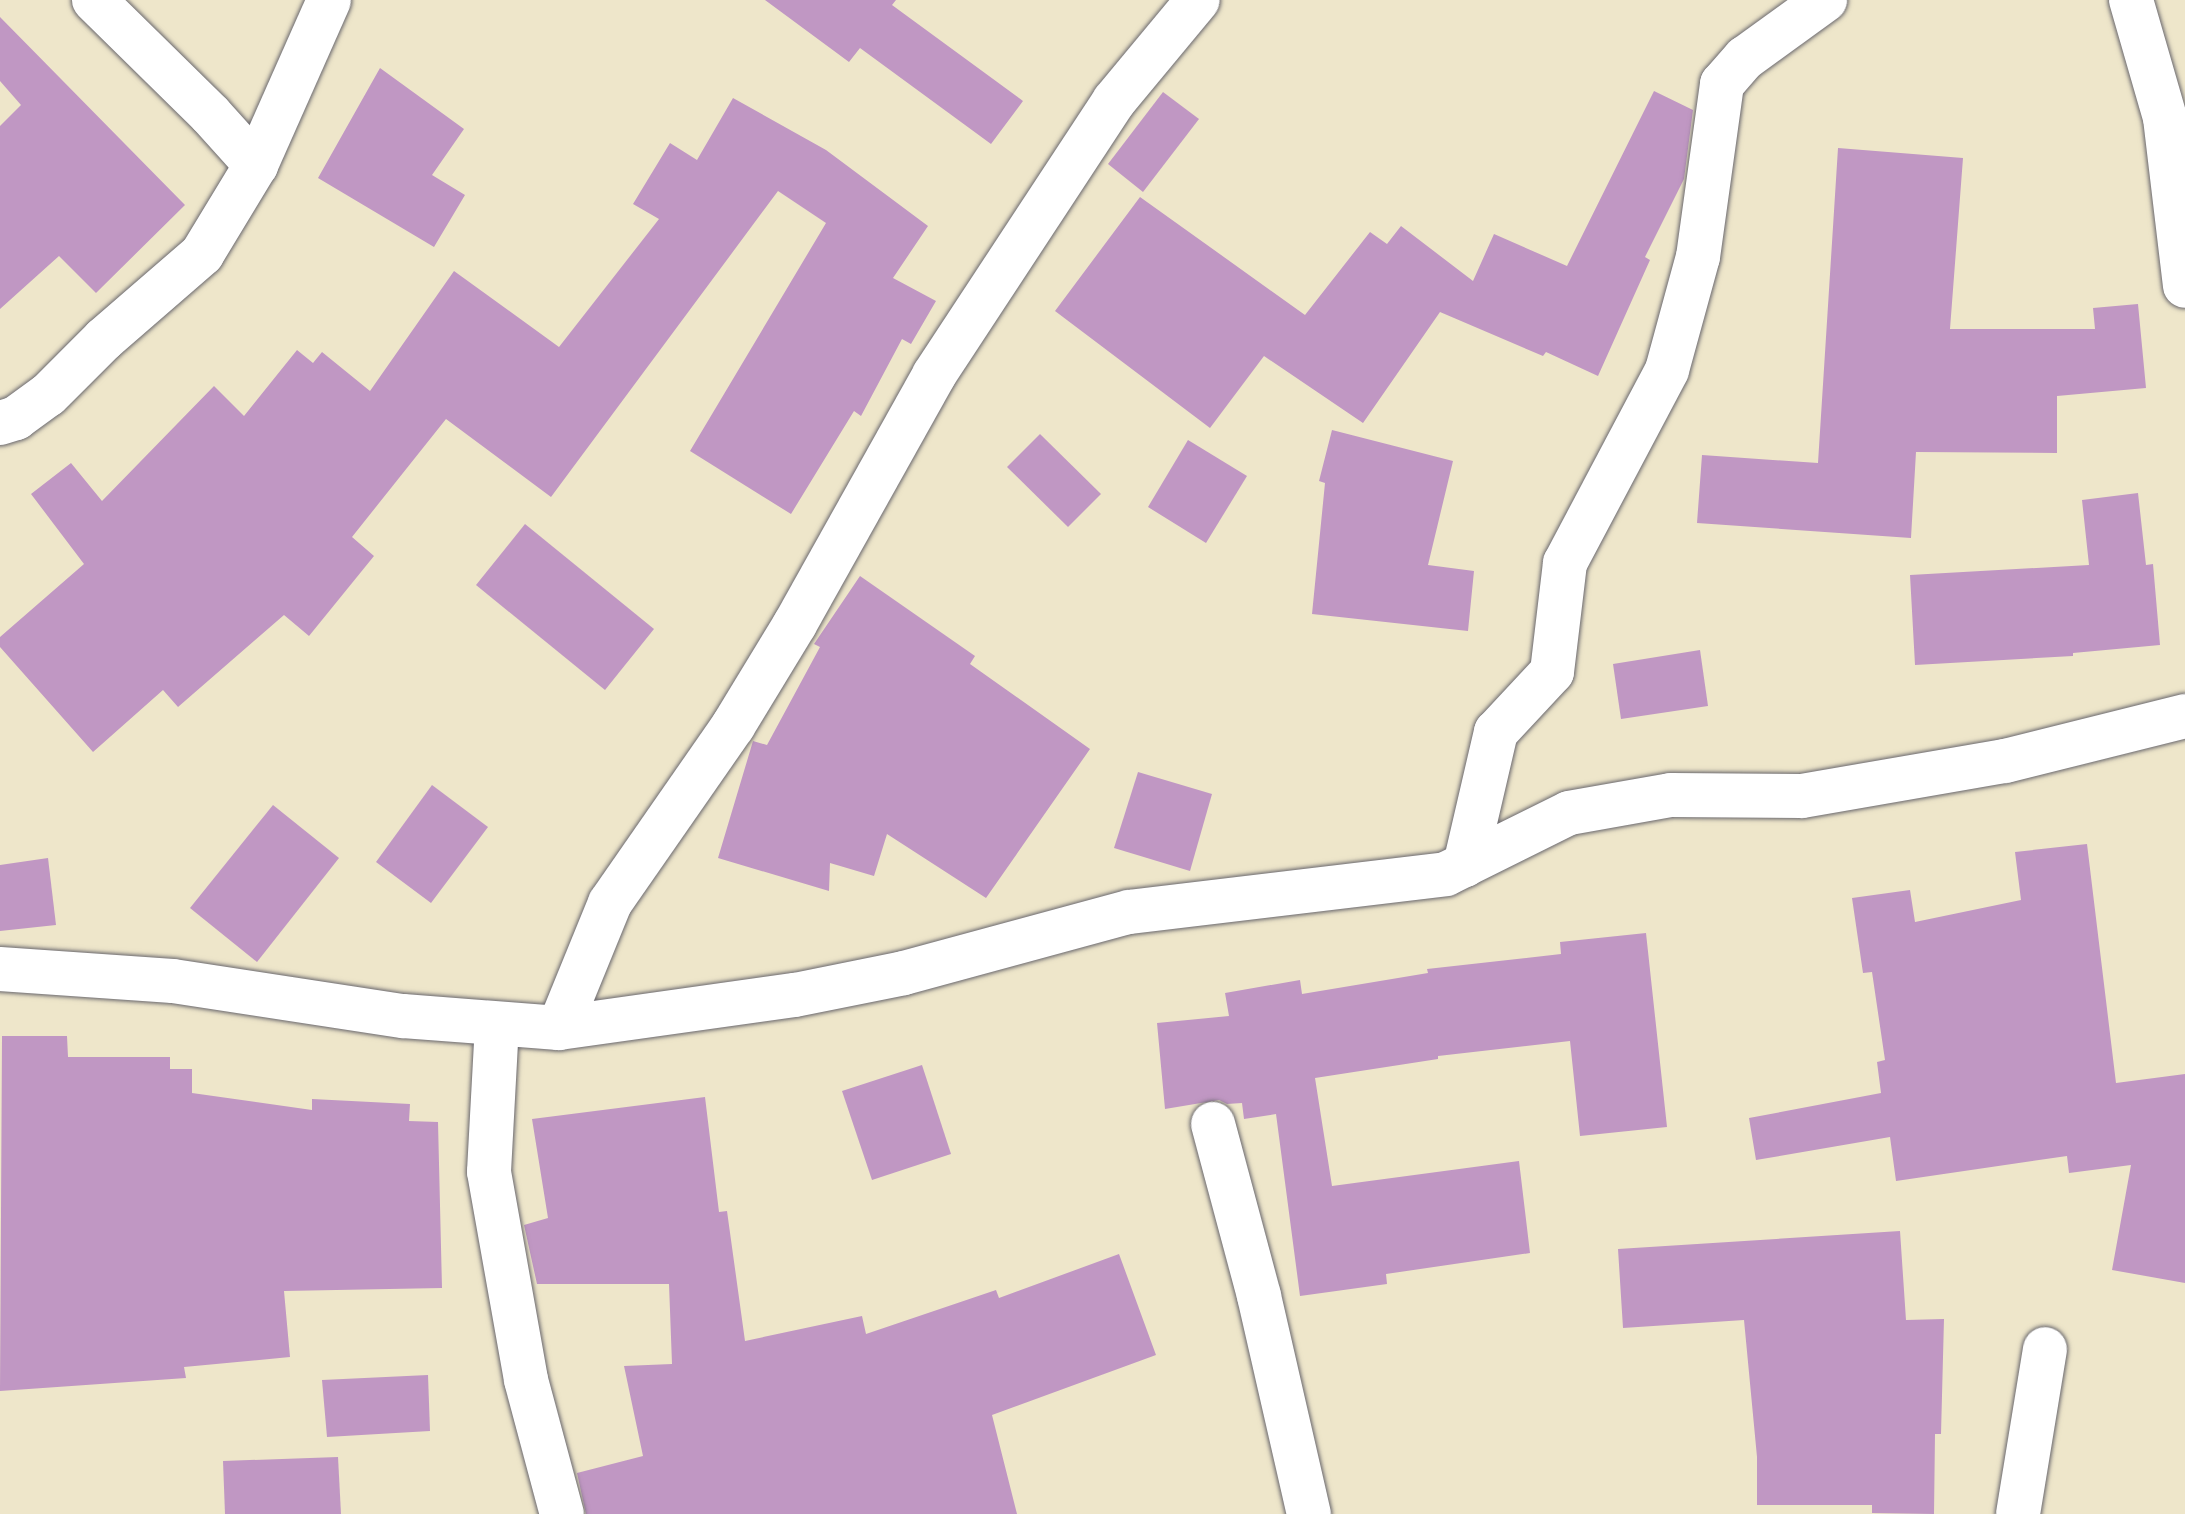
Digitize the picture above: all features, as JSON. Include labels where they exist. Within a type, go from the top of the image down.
[{"type":"street","points":[[94,0],[210,114],[256,165]]},
{"type":"street","points":[[0,423],[16,418],[48,395],[104,339],[202,254],[256,165],[329,0]]},
{"type":"street","points":[[559,1028],[610,903],[733,726],[795,624],[934,375],[1114,101],[1198,0]]},
{"type":"street","points":[[1465,865],[1496,732],[1552,672],[1565,563],[1667,370],[1698,257],[1722,84],[1745,58],[1825,0]]},
{"type":"street","points":[[2131,0],[2165,118],[2185,286]]},
{"type":"street","points":[[0,969],[173,981],[403,1016],[559,1028],[795,995],[889,976],[1129,912],[1446,874],[1569,813],[1671,795],[1802,796],[2005,761],[2185,716]]},
{"type":"street","points":[[497,1024],[489,1172],[526,1380],[562,1514]]},
{"type":"street","points":[[1213,1124],[1259,1296],[1309,1514]]},
{"type":"street","points":[[2018,1514],[2045,1349]]},
{"type":"building","points":[[765,0],[896,0],[892,5],[1023,101],[991,144],[860,48],[849,62]]},
{"type":"building","points":[[0,17],[185,205],[96,293],[59,256],[0,309],[0,126],[21,105],[0,81]]},
{"type":"building","points":[[380,68],[464,129],[432,175],[465,195],[434,247],[318,178]]},
{"type":"building","points":[[1654,91],[1693,110],[1684,179],[1645,257],[1650,260],[1598,376],[1546,352],[1543,356],[1440,312],[1363,423],[1264,356],[1210,428],[1055,311],[1140,197],[1305,315],[1370,232],[1387,244],[1401,226],[1473,281],[1494,234],[1567,266]]},
{"type":"building","points":[[1163,92],[1199,119],[1143,192],[1108,164]]},
{"type":"building","points":[[733,98],[826,150],[928,226],[893,278],[936,301],[911,344],[902,339],[861,416],[854,411],[791,514],[690,451],[826,223],[778,191],[551,497],[446,419],[352,537],[374,556],[309,636],[284,615],[178,707],[163,690],[93,752],[0,647],[0,637],[84,564],[31,494],[71,463],[102,501],[214,386],[244,416],[297,350],[313,363],[322,352],[370,391],[454,271],[559,347],[659,219],[633,204],[670,143],[697,160]]},
{"type":"building","points":[[1838,148],[1963,158],[1950,329],[2095,329],[2093,308],[2138,304],[2146,388],[2057,396],[2057,453],[1916,452],[1911,538],[1697,523],[1702,455],[1818,463]]},
{"type":"building","points":[[1332,430],[1453,461],[1428,565],[1474,571],[1468,631],[1312,614],[1325,483],[1319,481]]},
{"type":"building","points":[[1040,434],[1101,494],[1068,527],[1007,467]]},
{"type":"building","points":[[1188,440],[1247,476],[1206,543],[1148,507]]},
{"type":"building","points":[[2138,493],[2146,565],[2153,564],[2160,645],[2073,653],[2073,656],[1915,665],[1910,575],[2089,565],[2082,500]]},
{"type":"building","points":[[525,524],[654,629],[605,690],[476,585]]},
{"type":"building","points":[[860,576],[975,656],[970,664],[1090,749],[986,898],[887,834],[874,876],[830,863],[829,891],[718,858],[753,741],[767,745],[820,647],[814,644]]},
{"type":"building","points":[[1700,650],[1708,706],[1621,719],[1613,664]]},
{"type":"building","points":[[1138,772],[1212,794],[1190,871],[1114,848]]},
{"type":"building","points":[[432,785],[488,827],[431,903],[376,862]]},
{"type":"building","points":[[273,805],[339,858],[257,962],[190,908]]},
{"type":"building","points":[[2087,844],[2116,1083],[2185,1074],[2185,1283],[2112,1270],[2131,1165],[2069,1173],[2067,1156],[1896,1181],[1890,1137],[1756,1160],[1749,1118],[1881,1093],[1877,1062],[1885,1060],[1872,972],[1863,973],[1852,898],[1910,890],[1915,922],[2021,900],[2015,852]]},
{"type":"building","points":[[48,858],[56,925],[0,931],[0,865]]},
{"type":"building","points":[[1646,933],[1667,1127],[1580,1136],[1570,1041],[1438,1056],[1438,1059],[1315,1078],[1332,1186],[1519,1161],[1530,1253],[1386,1274],[1387,1284],[1300,1296],[1276,1114],[1244,1119],[1242,1103],[1227,1104],[1219,1100],[1165,1109],[1157,1023],[1229,1016],[1225,993],[1300,980],[1302,994],[1428,973],[1427,969],[1561,954],[1560,942]]},
{"type":"building","points":[[2,1036],[67,1036],[68,1057],[170,1057],[170,1069],[192,1069],[192,1093],[312,1110],[312,1099],[410,1104],[409,1121],[438,1122],[442,1288],[284,1291],[290,1357],[184,1367],[186,1378],[0,1391]]},
{"type":"building","points":[[922,1065],[951,1154],[872,1180],[842,1091]]},
{"type":"building","points":[[705,1097],[719,1212],[727,1211],[745,1341],[862,1316],[866,1334],[996,1290],[999,1298],[1119,1254],[1156,1355],[992,1415],[1017,1514],[586,1514],[577,1473],[643,1456],[624,1366],[672,1364],[669,1284],[537,1284],[524,1225],[548,1218],[532,1119]]},
{"type":"building","points":[[1900,1231],[1906,1320],[1944,1319],[1941,1434],[1935,1434],[1934,1514],[1872,1513],[1872,1505],[1757,1505],[1757,1457],[1744,1320],[1623,1328],[1618,1249]]},
{"type":"building","points":[[428,1375],[430,1431],[327,1437],[322,1380]]},
{"type":"building","points":[[338,1457],[341,1514],[225,1514],[223,1461]]}]
